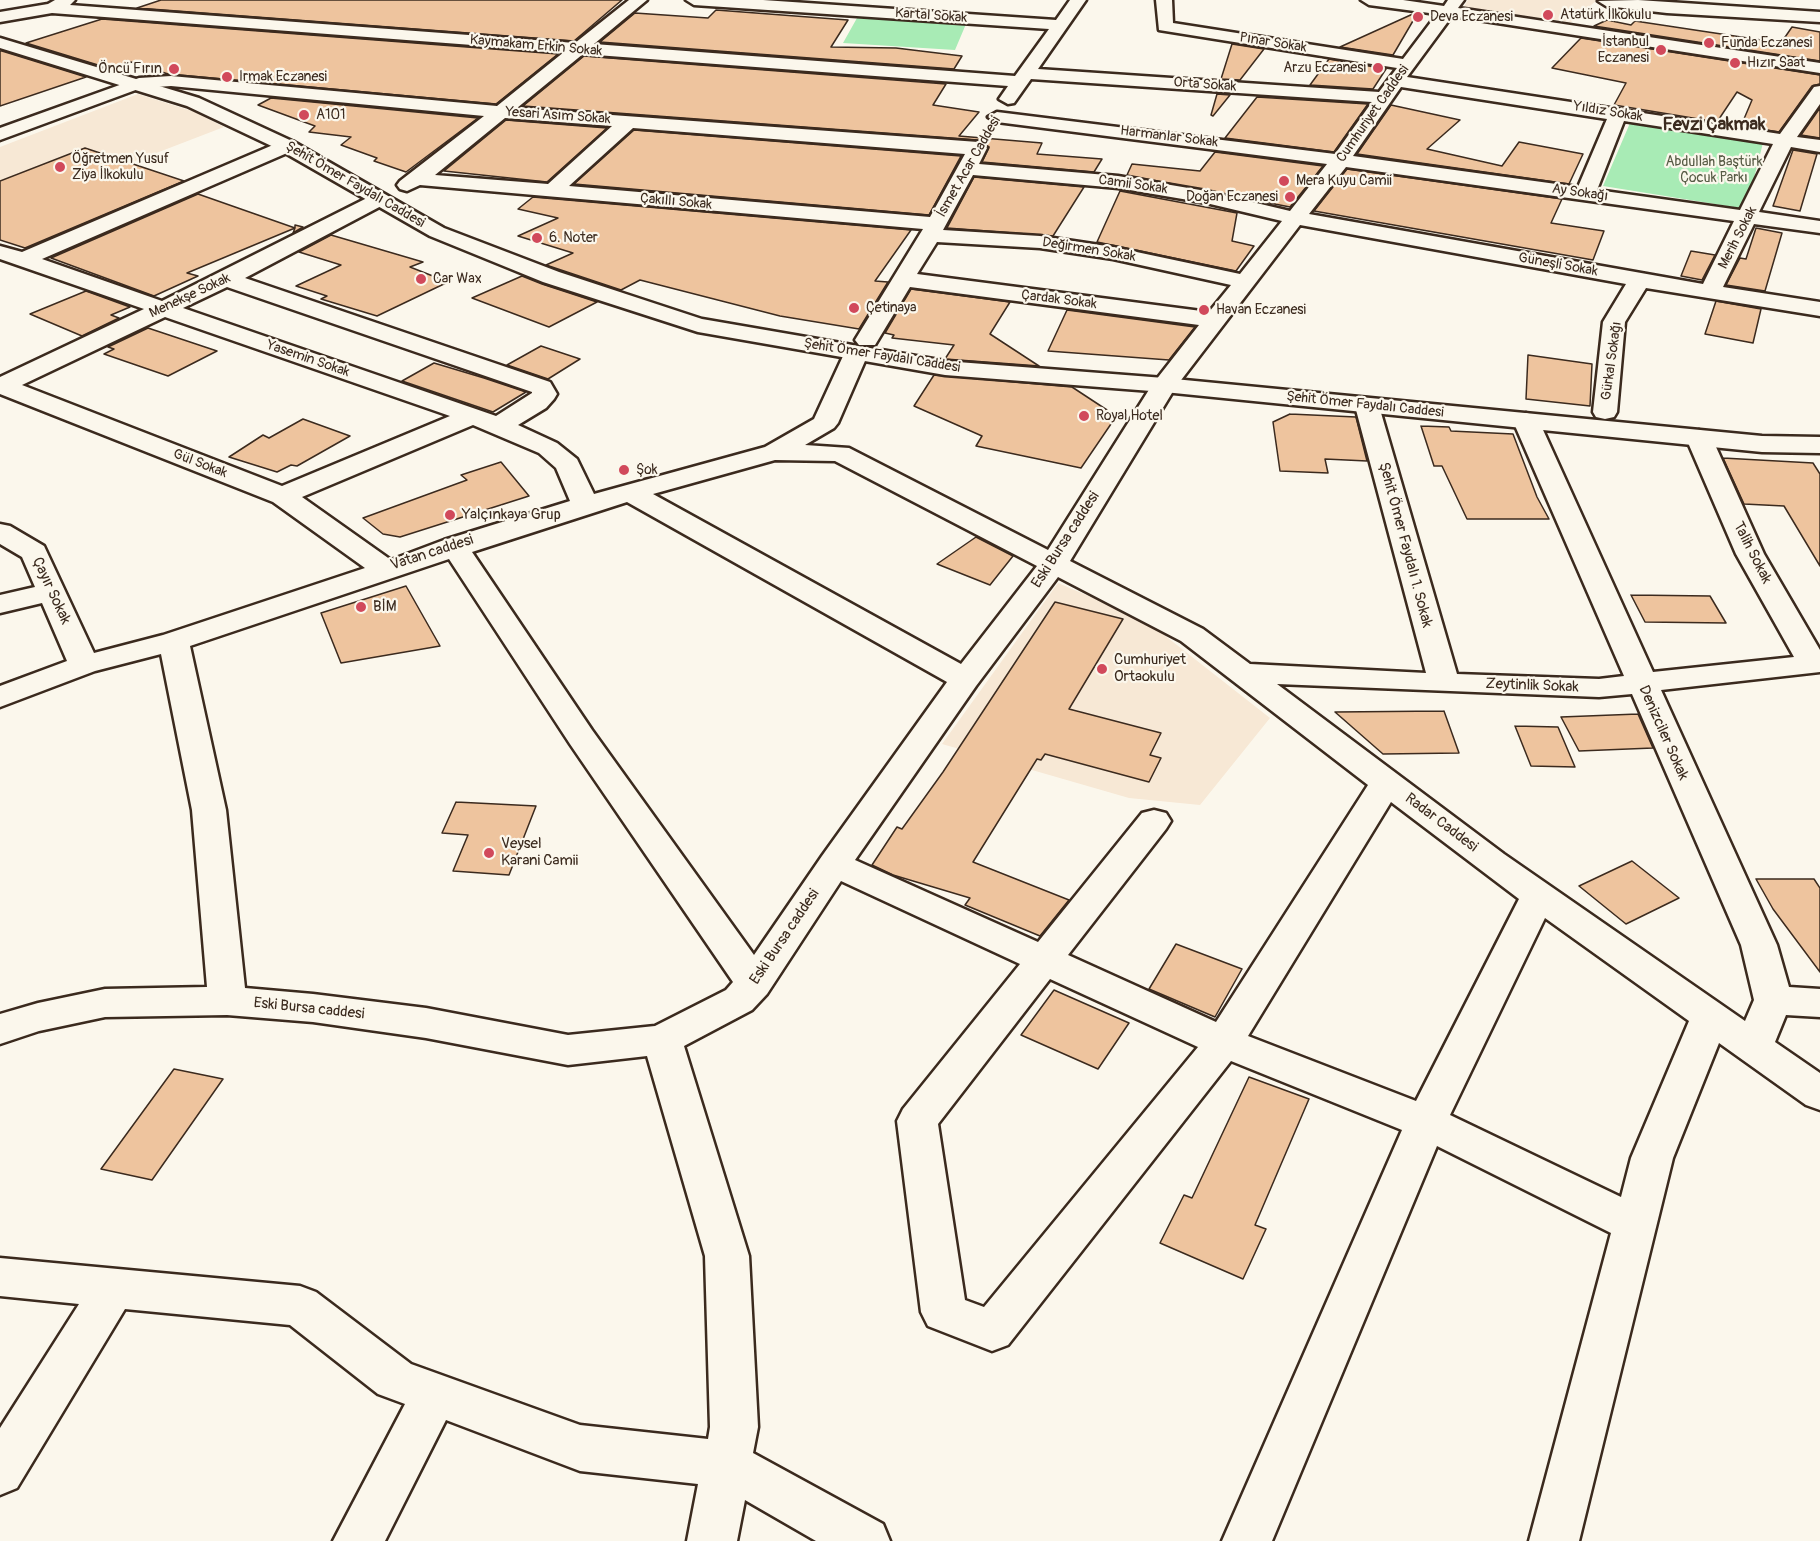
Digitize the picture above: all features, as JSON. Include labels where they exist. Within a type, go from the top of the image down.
[{"type":"street","name":"Menekşe Sokak","points":[[0,386],[226,279],[394,187],[501,112],[639,0]]},
{"type":"street","name":"Kartal Sokak","points":[[694,0],[1059,25]]},
{"type":"street","name":"İsmet Acar Caddesi","points":[[862,347],[933,230],[977,149],[1022,78],[1078,0]]},
{"type":"street","name":"Pınar Sokak","points":[[1164,0],[1165,27],[1402,73]]},
{"type":"street","points":[[1369,0],[1452,6],[1577,29],[1820,68]]},
{"type":"street","points":[[1577,29],[1607,1],[1666,8],[1820,17]]},
{"type":"street","name":"Kaymakam Erkin Sokak","points":[[0,17],[60,4],[578,50],[1022,78]]},
{"type":"street","name":"Cumhuriyet Caddesi","points":[[1171,377],[1340,161],[1452,6]]},
{"type":"street","name":"Şehit Ömer Faydalı Caddesi","points":[[0,31],[216,94],[312,139],[358,164]]},
{"type":"street","name":"Şehit Ömer Faydalı Caddesi","points":[[0,43],[139,83],[193,102],[287,146],[341,176],[394,187],[421,201]]},
{"type":"street","name":"Yıldız Sokak","points":[[1402,73],[1618,114],[1820,146]]},
{"type":"street","name":"Orta Sokak","points":[[1022,78],[1385,98]]},
{"type":"street","name":"Yesari Asım Sokak","points":[[139,83],[171,81],[501,112],[977,149]]},
{"type":"street","points":[[5,129],[139,83]]},
{"type":"street","name":"Merih Sokak","points":[[1710,291],[1749,217],[1785,140],[1820,91]]},
{"type":"street","points":[[1586,194],[1618,114]]},
{"type":"street","name":"Harmanlar Sokak","points":[[997,117],[1189,139],[1340,161]]},
{"type":"street","points":[[552,191],[627,122]]},
{"type":"street","points":[[11,256],[287,146]]},
{"type":"street","name":"Ay Sokağı","points":[[1340,161],[1820,227]]},
{"type":"street","name":"Camii Sokak","points":[[968,168],[1118,182],[1206,197],[1296,218]]},
{"type":"street","name":"Şehit Ömer Faydalı Caddesi","points":[[394,187],[437,232],[530,269],[698,325],[862,347],[953,352],[1171,377],[1367,406],[1699,438],[1820,446]]},
{"type":"street","name":"Çakıllı Sokak","points":[[394,187],[552,191],[933,230]]},
{"type":"street","name":"Şehit Ömer Faydalı Caddesi","points":[[452,217],[574,266],[716,311],[862,347]]},
{"type":"street","name":"Güneşli Sokak","points":[[1296,218],[1639,280],[1820,309]]},
{"type":"street","name":"Değirmen Sokak","points":[[933,230],[1113,253],[1246,282]]},
{"type":"street","name":"Yasemin Sokak","points":[[11,256],[499,425],[548,448],[568,465],[585,505]]},
{"type":"street","points":[[226,279],[542,387],[545,394],[537,403],[499,425]]},
{"type":"street","name":"Çardak Sokak","points":[[903,279],[1216,320]]},
{"type":"street","name":"Gürkal Sokağı","points":[[1605,412],[1614,322],[1639,280]]},
{"type":"street","points":[[774,452],[840,453],[825,423],[862,347]]},
{"type":"street","name":"Şehit Ömer Faydalı Caddesi","points":[[1171,377],[1754,425],[1820,428]]},
{"type":"street","name":"Eski Bursa caddesi","points":[[0,1029],[38,1017],[105,1003],[227,1001],[313,1008],[426,1023],[568,1050],[662,1040],[739,1000],[754,984],[834,864],[966,679],[1054,563],[1171,377]]},
{"type":"street","name":"Gül Sokak","points":[[0,386],[282,496],[385,568]]},
{"type":"street","name":"Şehit Ömer Faydalı 1. Sokak","points":[[1367,406],[1444,684]]},
{"type":"street","points":[[282,496],[473,416]]},
{"type":"street","name":"Denizciler Sokak","points":[[1526,421],[1759,945],[1773,1000]]},
{"type":"street","name":"Vatan caddesi","points":[[0,696],[84,665],[174,641],[454,546],[629,492],[774,452],[825,423]]},
{"type":"street","name":"Talih Sokak","points":[[1699,438],[1750,554],[1816,664]]},
{"type":"street","name":"Radar Caddesi","points":[[840,453],[1192,635],[1539,894],[1820,1094]]},
{"type":"street","points":[[629,492],[966,679]]},
{"type":"street","name":"Çayır Sokak","points":[[0,532],[34,552],[84,665]]},
{"type":"street","points":[[454,546],[581,737],[754,984]]},
{"type":"street","points":[[0,559],[34,552]]},
{"type":"street","points":[[0,604],[53,592]]},
{"type":"street","points":[[174,641],[209,810],[227,1001]]},
{"type":"street","name":"Zeytinlik Sokak","points":[[1243,673],[1444,684],[1599,688],[1816,664]]},
{"type":"street","points":[[1154,821],[917,1121],[944,1312],[992,1331],[1224,1042],[1387,782]]},
{"type":"street","points":[[834,864],[1224,1042],[1426,1122],[1635,1224]]},
{"type":"street","points":[[1247,1541],[1426,1122],[1539,894]]},
{"type":"street","points":[[1753,1047],[1773,1000],[1820,1003]]},
{"type":"street","points":[[1554,1541],[1652,1158],[1710,1016]]},
{"type":"street","points":[[662,1040],[727,1256],[734,1427],[712,1541]]},
{"type":"street","points":[[0,1277],[300,1306],[394,1379],[580,1448],[726,1464],[865,1541]]},
{"type":"street","points":[[0,1472],[114,1287]]},
{"type":"street","points":[[358,1541],[435,1394]]},
{"type":"shaded area","name":"Atatürk İlkokulu","points":[[1468,0],[1597,0],[1571,22],[1463,8]]},
{"type":"shaded area","name":"Öğretmen Yusuf Ziya İlkokulu","points":[[138,94],[195,112],[224,127],[34,200],[0,188],[0,147]]},
{"type":"shaded area","name":"Cumhuriyet Ortaokulu","points":[[1058,583],[1145,620],[1270,718],[1200,805],[1129,798],[942,744]]},
{"type":"green space","points":[[857,18],[966,24],[955,50],[843,43]]},
{"type":"green space","name":"Abdullah Baştürk Çocuk Parkı","points":[[1630,123],[1763,143],[1746,209],[1603,186]]},
{"type":"building","points":[[161,0],[622,0],[574,41],[137,8]]},
{"type":"building","points":[[716,10],[848,20],[831,47],[896,48],[962,56],[954,69],[600,42],[635,13],[708,18]]},
{"type":"building","points":[[1417,14],[1393,55],[1340,47]]},
{"type":"building","points":[[102,19],[558,54],[496,104],[168,74],[131,62],[111,69],[26,43]]},
{"type":"building","points":[[1607,20],[1631,25],[1635,21],[1781,43],[1792,27],[1820,32],[1820,61],[1594,26]]},
{"type":"building","points":[[1581,38],[1820,75],[1820,84],[1812,86],[1779,132],[1741,126],[1752,100],[1737,92],[1717,122],[1614,105],[1626,83],[1552,68]]},
{"type":"building","points":[[1232,44],[1264,49],[1240,80],[1221,79]]},
{"type":"building","points":[[0,51],[2,51],[86,77],[0,106]]},
{"type":"building","points":[[584,56],[946,84],[933,105],[979,112],[959,136],[1042,143],[1037,154],[1102,159],[1094,172],[982,162],[989,147],[978,140],[523,106]]},
{"type":"building","points":[[1329,59],[1386,69],[1373,89],[1310,85]]},
{"type":"building","points":[[1217,94],[1230,95],[1213,116],[1211,115]]},
{"type":"building","points":[[1257,97],[1368,104],[1334,152],[1225,138]]},
{"type":"building","points":[[271,98],[478,118],[406,172],[374,161],[377,158],[341,145],[351,137],[309,132],[315,126],[258,105]]},
{"type":"building","points":[[1391,105],[1460,120],[1427,149],[1502,166],[1519,142],[1583,154],[1569,184],[1357,154]]},
{"type":"building","points":[[1820,108],[1820,138],[1801,135]]},
{"type":"building","points":[[506,120],[607,128],[547,182],[444,171]]},
{"type":"building","points":[[634,130],[961,156],[929,215],[574,184]]},
{"type":"building","points":[[85,148],[184,181],[25,248],[0,240],[0,181]]},
{"type":"building","points":[[1793,150],[1817,154],[1800,211],[1773,206]]},
{"type":"building","points":[[1215,152],[1323,166],[1290,207],[1127,175],[1132,164],[1200,171]]},
{"type":"building","points":[[1347,169],[1562,199],[1551,223],[1604,231],[1593,260],[1314,211]]},
{"type":"building","points":[[974,177],[1084,187],[1053,236],[947,228]]},
{"type":"building","points":[[1120,191],[1237,213],[1232,241],[1254,246],[1236,271],[1097,242]]},
{"type":"building","points":[[198,194],[295,228],[187,273],[198,276],[154,296],[51,258]]},
{"type":"building","points":[[533,197],[911,230],[875,281],[888,282],[859,329],[780,316],[640,280],[621,290],[546,265],[573,253],[518,236],[558,218],[518,209]]},
{"type":"building","points":[[295,225],[303,227],[293,233]]},
{"type":"building","points":[[1756,228],[1782,233],[1765,291],[1726,285],[1740,258],[1746,259]]},
{"type":"building","points":[[331,235],[423,262],[410,267],[448,282],[377,316],[321,299],[327,296],[296,286],[341,265],[299,252]]},
{"type":"building","points":[[1691,251],[1715,255],[1702,280],[1681,276]]},
{"type":"building","points":[[522,276],[597,302],[549,327],[472,298]]},
{"type":"building","points":[[911,289],[1010,302],[990,334],[1039,366],[945,359],[954,345],[892,338],[894,335],[885,333]]},
{"type":"building","points":[[86,291],[130,307],[111,315],[119,318],[82,336],[30,314]]},
{"type":"building","points":[[1716,301],[1761,309],[1753,343],[1705,334]]},
{"type":"building","points":[[1067,310],[1195,327],[1169,360],[1048,351]]},
{"type":"building","points":[[148,328],[217,351],[168,376],[104,354],[114,349],[108,347]]},
{"type":"building","points":[[541,346],[580,359],[548,379],[507,365]]},
{"type":"building","points":[[1528,355],[1592,364],[1590,406],[1526,399]]},
{"type":"building","points":[[434,363],[526,392],[493,412],[402,381]]},
{"type":"building","points":[[934,375],[1072,387],[1107,410],[1113,421],[1081,468],[976,446],[982,436],[914,406]]},
{"type":"building","points":[[1290,414],[1356,417],[1367,461],[1325,459],[1328,473],[1280,471],[1273,422]]},
{"type":"building","points":[[303,419],[350,436],[297,466],[291,465],[277,472],[229,457],[263,435],[269,438]]},
{"type":"building","points":[[1421,426],[1449,427],[1451,431],[1513,434],[1537,497],[1549,519],[1467,519],[1442,466],[1434,466]]},
{"type":"building","points":[[1723,458],[1813,463],[1820,474],[1820,566],[1784,506],[1744,504]]},
{"type":"building","points":[[501,462],[529,496],[400,537],[383,534],[363,518],[467,480],[461,475]]},
{"type":"building","points":[[976,537],[1013,556],[990,585],[937,564]]},
{"type":"building","points":[[406,586],[440,646],[341,663],[321,613]]},
{"type":"building","points":[[1631,595],[1710,596],[1726,623],[1645,622]]},
{"type":"building","points":[[1055,602],[1123,619],[1069,709],[1161,733],[1150,755],[1161,758],[1149,782],[1045,754],[1041,760],[1037,759],[973,862],[1069,900],[1040,936],[965,905],[970,898],[893,875],[872,865],[897,827],[902,829],[943,772]]},
{"type":"building","points":[[1444,711],[1459,753],[1383,754],[1335,712]]},
{"type":"building","points":[[1638,714],[1653,748],[1579,751],[1561,717]]},
{"type":"building","points":[[1515,726],[1558,727],[1575,767],[1531,766]]},
{"type":"building","name":"Veysel Karani Camii","points":[[456,802],[536,806],[509,875],[453,871],[468,835],[442,833]]},
{"type":"building","points":[[1632,861],[1679,898],[1626,924],[1579,886]]},
{"type":"building","points":[[1756,879],[1814,879],[1820,888],[1820,972],[1773,909]]},
{"type":"building","points":[[1176,944],[1242,969],[1215,1017],[1149,989]]},
{"type":"building","points":[[1054,990],[1129,1023],[1098,1069],[1021,1035]]},
{"type":"building","points":[[174,1069],[223,1079],[152,1180],[101,1169]]},
{"type":"building","points":[[1249,1077],[1309,1099],[1255,1225],[1266,1229],[1243,1279],[1160,1243],[1184,1195],[1192,1198]]},
{"type":"place","name":"Atatürk İlkokulu","points":[[1548,15]]},
{"type":"place","name":"Deva Eczanesi","points":[[1418,17]]},
{"type":"place","name":"Funda Eczanesi","points":[[1709,43]]},
{"type":"place","name":"İstanbul Eczanesi","points":[[1661,50]]},
{"type":"place","name":"Hızır Saat","points":[[1735,63]]},
{"type":"place","name":"Arzu Eczanesi","points":[[1378,68]]},
{"type":"place","name":"Öncü Fırın","points":[[174,69]]},
{"type":"place","name":"Irmak Eczanesi","points":[[227,77]]},
{"type":"place","name":"A101","points":[[304,115]]},
{"type":"place","name":"Öğretmen Yusuf Ziya İlkokulu","points":[[60,167]]},
{"type":"place","name":"Mera Kuyu Camii","points":[[1284,181]]},
{"type":"place","name":"Doğan Eczanesi","points":[[1290,197]]},
{"type":"place","name":"6. Noter","points":[[537,238]]},
{"type":"place","name":"Car Wax","points":[[421,279]]},
{"type":"place","name":"Çetinaya","points":[[854,308]]},
{"type":"place","name":"Havan Eczanesi","points":[[1204,310]]},
{"type":"place","name":"Royal Hotel","points":[[1084,416]]},
{"type":"place","name":"Şok","points":[[624,470]]},
{"type":"place","name":"Yalçınkaya Grup","points":[[450,515]]},
{"type":"place","name":"BİM","points":[[361,607]]},
{"type":"place","name":"Cumhuriyet Ortaokulu","points":[[1102,669]]},
{"type":"place","name":"Veysel Karani Camii","points":[[489,853]]},
{"type":"district","name":"Fevzi Çakmak","points":[[1714,125]]}]
